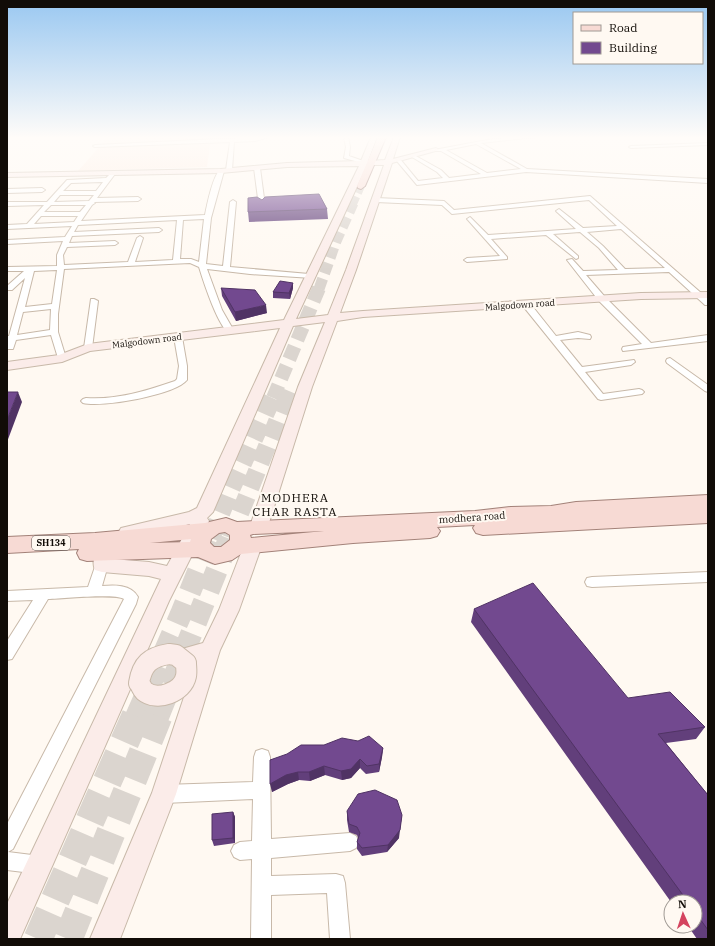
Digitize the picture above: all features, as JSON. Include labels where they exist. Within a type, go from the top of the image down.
[{"type":"main road","name":"modhera road","points":[[476,523],[510,514],[551,513],[576,509],[708,502]]},
{"type":"main road","points":[[7,558],[100,553],[199,534],[220,526],[231,526],[246,537],[353,536],[476,523],[708,516]]},
{"type":"main road","points":[[199,534],[212,555],[219,556],[226,554],[246,537]]},
{"type":"main road","name":"SH134","points":[[7,545],[100,553]]},
{"type":"street","points":[[29,226],[69,181]]},
{"type":"street","points":[[62,358],[54,332],[55,306],[61,267],[60,255],[67,239],[82,214],[93,202],[107,181]]},
{"type":"street","points":[[218,181],[207,217],[202,266],[218,310],[230,331]]},
{"type":"street","points":[[259,181],[262,206]]},
{"type":"street","points":[[367,185],[369,181]]},
{"type":"street","points":[[7,936],[118,695],[159,601],[173,575],[199,534],[309,276],[369,181]]},
{"type":"street","points":[[414,181],[416,184],[439,181]]},
{"type":"street","points":[[367,185],[376,200]]},
{"type":"street","points":[[63,188],[103,186]]},
{"type":"street","points":[[7,191],[42,190]]},
{"type":"street","points":[[59,193],[99,193]]},
{"type":"street","points":[[7,204],[93,202],[138,198]]},
{"type":"street","points":[[376,200],[444,203],[452,212],[590,198],[671,270],[704,295],[708,303]]},
{"type":"street","points":[[105,939],[164,794],[210,650],[229,610],[246,537],[351,270],[376,200]]},
{"type":"street","points":[[226,269],[233,202]]},
{"type":"street","points":[[559,211],[601,247],[624,272]]},
{"type":"street","points":[[39,214],[82,214]]},
{"type":"street","points":[[7,227],[207,217]]},
{"type":"street","points":[[176,261],[180,218]]},
{"type":"street","points":[[467,260],[505,258],[470,219]]},
{"type":"street","points":[[486,237],[623,227]]},
{"type":"street","points":[[7,242],[67,239],[159,230]]},
{"type":"street","points":[[548,233],[573,258],[581,273],[602,299],[649,346]]},
{"type":"street","points":[[131,263],[140,238]]},
{"type":"street","points":[[67,239],[115,243]]},
{"type":"street","points":[[7,269],[192,261],[202,266],[309,276]]},
{"type":"street","points":[[8,288],[31,269]]},
{"type":"street","points":[[31,269],[10,341],[54,332]]},
{"type":"street","points":[[581,273],[671,270]]},
{"type":"street","name":"Malgodown road","points":[[7,366],[62,358],[88,348],[363,314],[641,296],[704,295]]},
{"type":"street","points":[[88,348],[94,301]]},
{"type":"street","points":[[526,304],[601,397],[639,392]]},
{"type":"street","points":[[20,310],[55,306]]},
{"type":"street","points":[[553,338],[578,335],[587,337]]},
{"type":"street","points":[[86,401],[99,403],[144,395],[178,384],[182,380],[183,366],[178,338]]},
{"type":"street","points":[[626,349],[708,338]]},
{"type":"street","points":[[670,361],[708,389]]},
{"type":"street","points":[[580,370],[631,362]]},
{"type":"street","points":[[100,553],[194,517],[199,534]]},
{"type":"street","points":[[100,553],[173,575]]},
{"type":"street","points":[[94,592],[100,553]]},
{"type":"street","points":[[592,582],[708,577]]},
{"type":"street","points":[[7,596],[125,592],[131,597],[129,604],[7,844]]},
{"type":"street","points":[[7,654],[44,594]]},
{"type":"street","points":[[142,641],[172,656],[186,663],[187,676],[178,689],[163,696],[155,696],[147,694],[142,689],[140,683],[142,669],[154,658],[172,656],[210,650]]},
{"type":"street","points":[[118,695],[142,689]]},
{"type":"street","points":[[171,693],[194,702]]},
{"type":"street","points":[[261,939],[262,757]]},
{"type":"street","points":[[164,794],[260,790]]},
{"type":"street","points":[[240,851],[350,842]]},
{"type":"street","points":[[7,861],[40,866]]},
{"type":"street","points":[[261,886],[336,883],[340,939]]},
{"type":"building","points":[[319,194],[327,209],[248,212],[248,198],[257,197],[262,200],[265,197]]},
{"type":"building","points":[[280,281],[293,283],[289,293],[273,292]]},
{"type":"building","points":[[221,288],[255,290],[266,305],[235,312]]},
{"type":"building","points":[[7,392],[18,392],[7,420]]},
{"type":"building","points":[[533,583],[628,698],[670,692],[705,727],[658,734],[708,795],[708,930],[703,923],[703,894],[682,894],[474,609]]},
{"type":"building","points":[[369,736],[383,748],[379,764],[367,766],[360,759],[351,769],[341,771],[324,766],[309,772],[298,772],[286,775],[270,784],[270,760],[287,754],[301,745],[324,745],[342,738],[358,741]]},
{"type":"building","points":[[375,790],[397,800],[402,815],[400,830],[388,845],[362,848],[357,842],[360,833],[357,827],[349,824],[347,811],[358,794]]},
{"type":"building","points":[[233,812],[233,838],[212,840],[212,814]]},
{"type":"tunnel","points":[[353,204],[361,186]]},
{"type":"tunnel","points":[[319,289],[336,241],[353,203]]},
{"type":"tunnel","points":[[273,398],[319,288]]},
{"type":"tunnel","points":[[286,398],[289,391]]},
{"type":"tunnel","points":[[211,538],[229,494],[273,397]]},
{"type":"tunnel","points":[[230,538],[287,397]]},
{"type":"tunnel","points":[[136,717],[181,614],[212,537]]},
{"type":"tunnel","points":[[158,717],[230,537]]},
{"type":"tunnel","points":[[38,939],[136,716]]},
{"type":"tunnel","points":[[68,939],[158,716]]},
{"type":"district","name":"MODHERA CHAR RASTA","points":[[295,505]]}]
